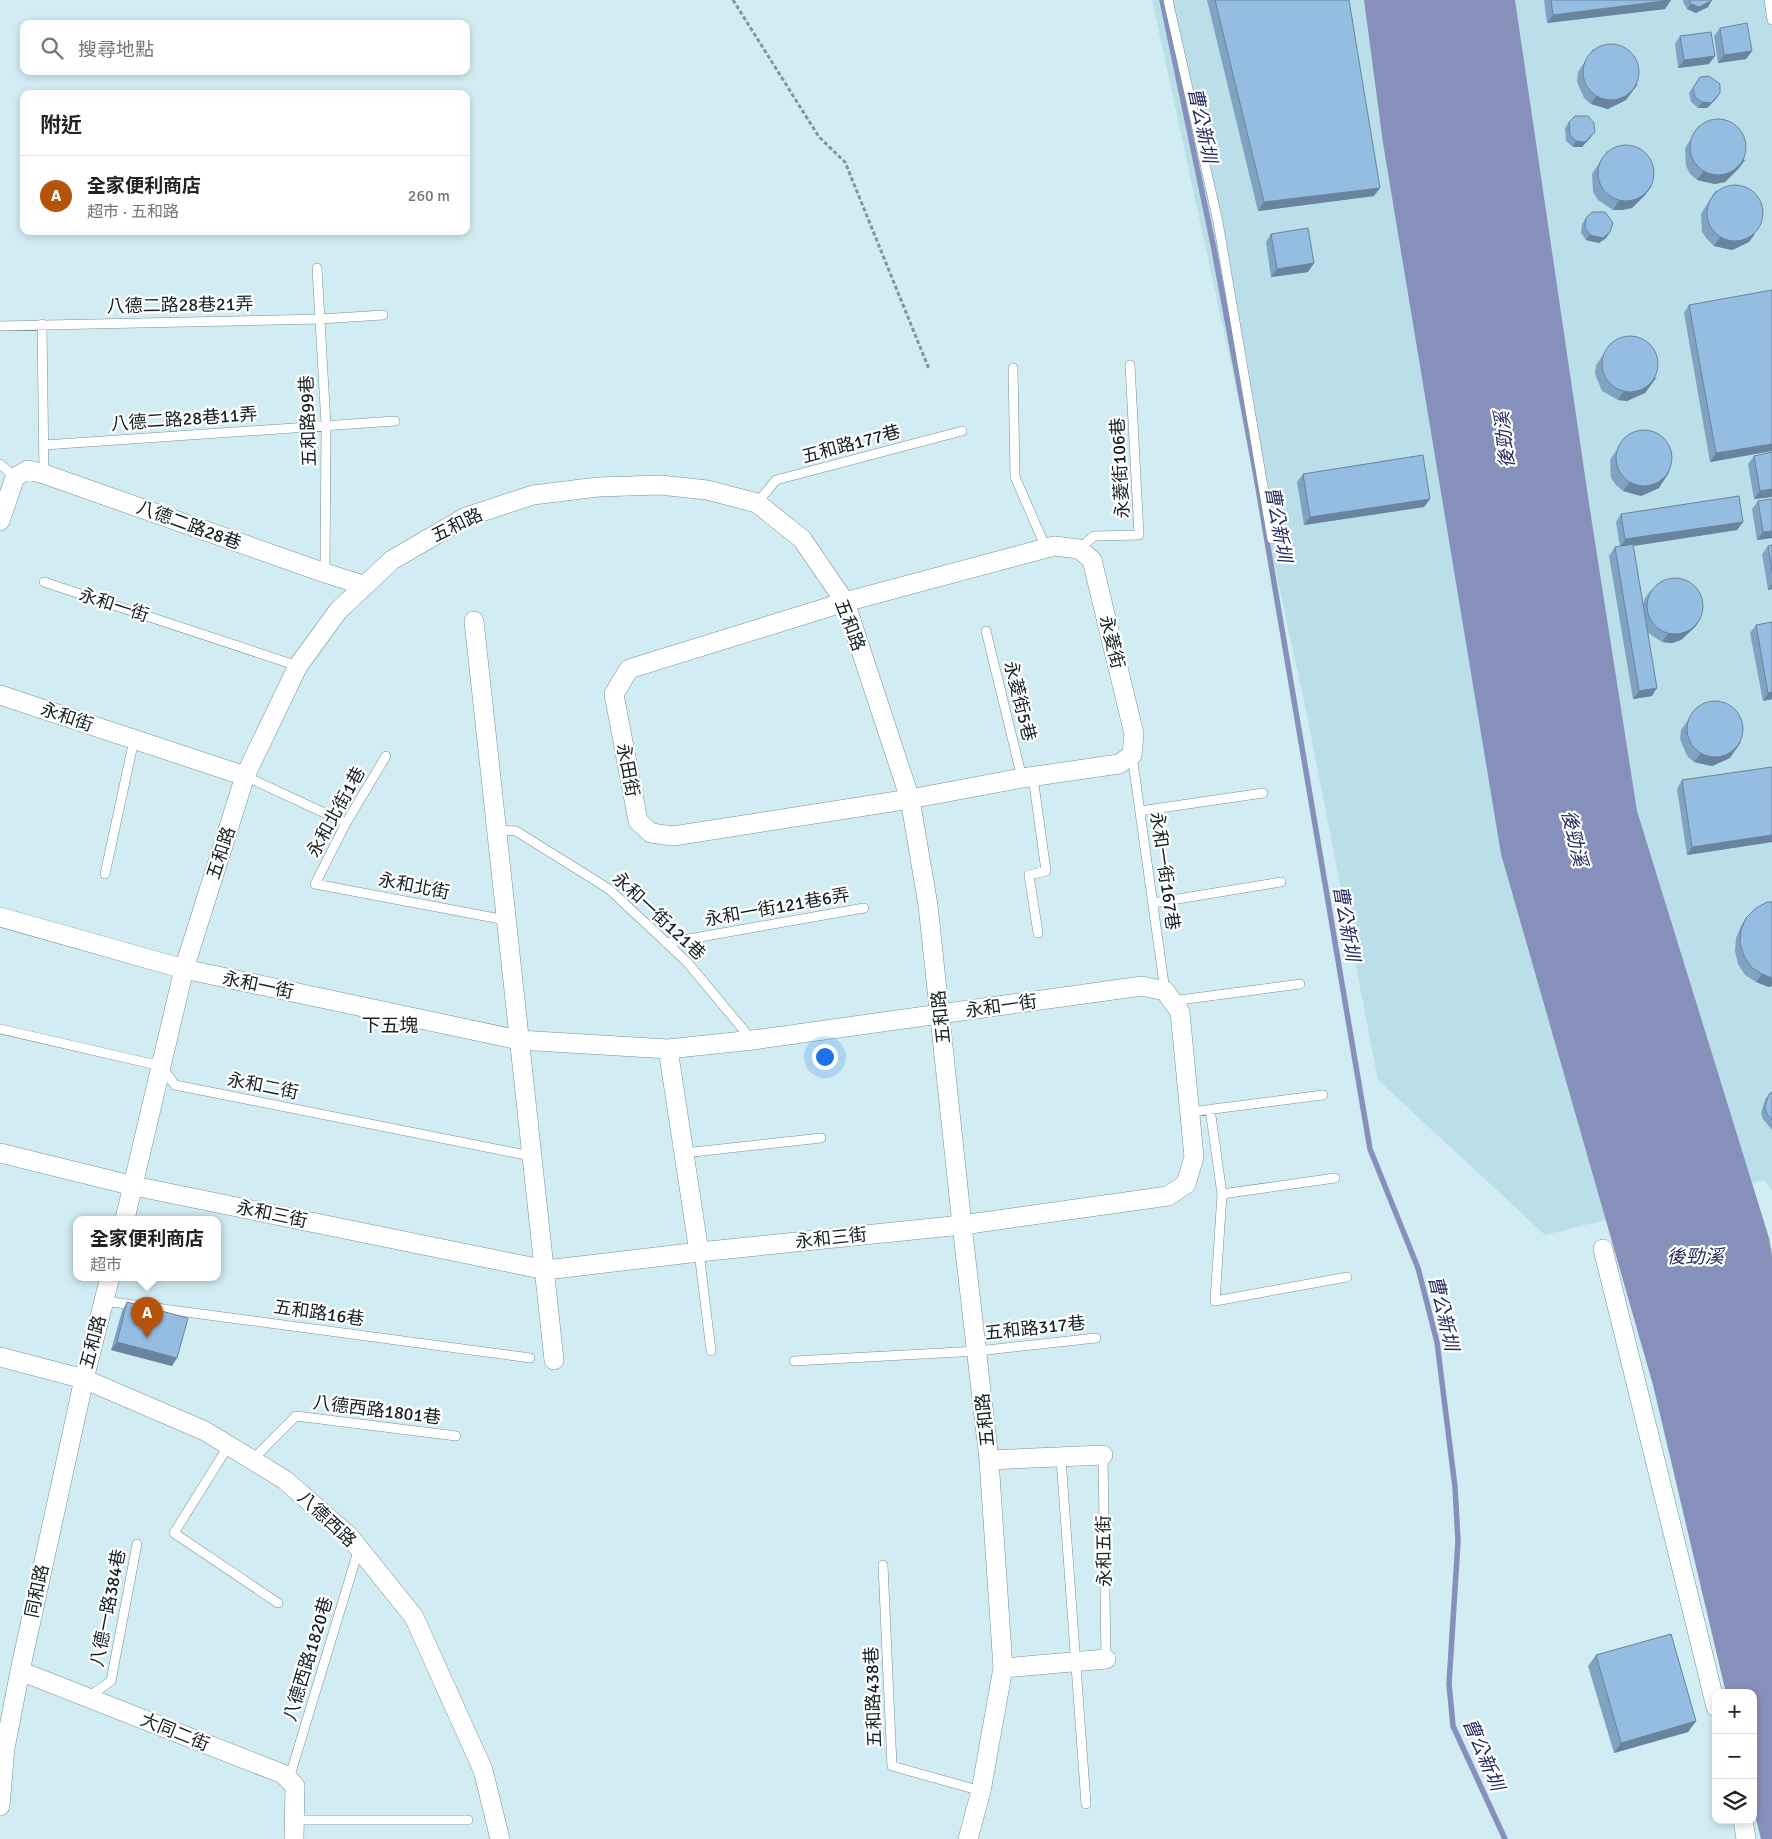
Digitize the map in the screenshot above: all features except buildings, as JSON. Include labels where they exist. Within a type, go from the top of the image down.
[{"type":"street","name":"八德二路28巷","points":[[15,477],[28,470],[44,474],[326,574],[363,585]]},
{"type":"street","points":[[0,521],[15,477]]},
{"type":"street","name":"五和路","points":[[126,1216],[184,969],[245,776],[298,666],[338,611],[363,585],[392,560],[466,516],[533,495],[598,486],[660,485],[708,490],[757,504],[802,539],[845,602],[910,799],[928,904],[989,1460],[1003,1668],[980,1791],[968,1839]]},
{"type":"street","points":[[845,602],[1054,546],[1079,549]]},
{"type":"street","name":"永菱街","points":[[1079,549],[1092,560],[1134,734],[1132,755]]},
{"type":"street","name":"永田街","points":[[845,602],[629,669],[614,694],[638,821],[651,832],[673,836],[910,799]]},
{"type":"street","points":[[474,620],[531,1156],[546,1270],[554,1360]]},
{"type":"street","name":"永和街","points":[[0,694],[245,776]]},
{"type":"street","points":[[910,799],[1027,777],[1119,764],[1132,755]]},
{"type":"street","name":"永和一街","points":[[0,917],[184,969],[519,1040],[668,1048],[753,1040],[1142,986],[1169,996]]},
{"type":"street","points":[[962,1225],[1168,1196],[1186,1184],[1194,1157],[1190,1112],[1180,1012],[1169,996]]},
{"type":"street","points":[[668,1048],[699,1252]]},
{"type":"street","name":"永和三街","points":[[0,1153],[134,1186],[546,1270],[962,1225]]},
{"type":"street","points":[[1603,1250],[1712,1691]]},
{"type":"street","name":"五和路","points":[[84,1379],[109,1281]]},
{"type":"street","name":"八德西路","points":[[0,1357],[84,1379],[205,1431],[285,1480],[349,1536],[414,1617],[482,1770],[500,1839]]},
{"type":"street","name":"同和路","points":[[0,1806],[5,1722],[20,1671],[84,1379]]},
{"type":"street","name":"永和五街","points":[[989,1460],[1103,1455]]},
{"type":"street","name":"永和五街","points":[[1003,1668],[1106,1659]]},
{"type":"street","name":"大同二街","points":[[20,1671],[283,1774],[288,1780]]},
{"type":"street","points":[[288,1780],[295,1786],[294,1839]]},
{"type":"street","points":[[1744,1824],[1746,1839]]},
{"type":"lane","points":[[1168,0],[1218,222],[1272,539]]},
{"type":"lane","points":[[1769,0],[1772,20]]},
{"type":"lane","name":"五和路99巷","points":[[317,268],[326,425],[326,574]]},
{"type":"lane","name":"八德二路28巷21弄","points":[[0,326],[320,319],[382,315]]},
{"type":"lane","points":[[42,324],[44,474]]},
{"type":"lane","name":"永菱街106巷","points":[[1079,549],[1094,536],[1139,535],[1130,365]]},
{"type":"lane","points":[[1013,368],[1015,478],[1046,548]]},
{"type":"lane","name":"八德二路28巷11弄","points":[[44,445],[395,421]]},
{"type":"lane","name":"五和路177巷","points":[[757,504],[776,480],[962,431]]},
{"type":"lane","points":[[0,464],[15,477]]},
{"type":"lane","name":"永和一街","points":[[44,582],[298,666]]},
{"type":"lane","name":"永菱街5巷","points":[[986,631],[1027,777],[1046,871],[1028,875],[1038,933]]},
{"type":"lane","points":[[105,874],[134,740]]},
{"type":"lane","name":"永和一街167巷","points":[[1132,755],[1153,903],[1169,996]]},
{"type":"lane","name":"永和北街1巷","points":[[315,884],[346,823],[386,756]]},
{"type":"lane","points":[[245,776],[346,823]]},
{"type":"lane","points":[[1140,811],[1263,793]]},
{"type":"lane","name":"永和一街121巷","points":[[497,830],[516,831],[609,889],[688,962],[753,1040]]},
{"type":"lane","points":[[1153,903],[1281,882]]},
{"type":"lane","name":"永和北街","points":[[315,884],[506,920]]},
{"type":"lane","name":"永和一街121巷6弄","points":[[666,943],[864,908]]},
{"type":"lane","points":[[1169,996],[1300,984]]},
{"type":"lane","points":[[0,1029],[161,1066]]},
{"type":"lane","name":"永和二街","points":[[161,1066],[175,1085],[531,1156]]},
{"type":"lane","points":[[1190,1112],[1323,1095]]},
{"type":"lane","points":[[1210,1109],[1222,1194],[1215,1301],[1347,1277]]},
{"type":"lane","points":[[684,1153],[821,1138]]},
{"type":"lane","points":[[1222,1194],[1335,1178]]},
{"type":"lane","points":[[699,1252],[711,1351]]},
{"type":"lane","name":"五和路16巷","points":[[104,1301],[530,1358]]},
{"type":"lane","name":"五和路317巷","points":[[978,1350],[1096,1338]]},
{"type":"lane","points":[[794,1361],[978,1350]]},
{"type":"lane","name":"八德西路1801巷","points":[[252,1460],[296,1416],[456,1436]]},
{"type":"lane","points":[[229,1445],[174,1533],[278,1603]]},
{"type":"lane","name":"永和五街","points":[[1103,1455],[1106,1659]]},
{"type":"lane","name":"永和五街","points":[[1061,1458],[1086,1804]]},
{"type":"lane","name":"八德一路384巷","points":[[88,1698],[111,1681],[137,1544]]},
{"type":"lane","name":"八德西路1820巷","points":[[288,1780],[359,1548]]},
{"type":"lane","name":"五和路438巷","points":[[883,1565],[892,1766],[980,1791]]},
{"type":"lane","points":[[294,1820],[468,1820]]},
{"type":"path","points":[[733,0],[819,137],[845,162],[929,369]]},
{"type":"shaded area","points":[[1152,0],[1772,0],[1772,1191],[1764,1180],[1545,1235],[1378,1080],[1308,720]]},
{"type":"water","name":"後勁溪","points":[[1364,0],[1515,0],[1590,510],[1637,811],[1769,1238],[1772,1255],[1772,1839],[1761,1839],[1757,1824],[1757,1689],[1725,1689],[1653,1385],[1501,854],[1383,143]]},
{"type":"waterway","name":"曹公新圳","points":[[1162,0],[1214,249],[1256,476],[1370,1149],[1418,1268],[1437,1342],[1455,1487],[1458,1541],[1449,1684],[1453,1726],[1505,1839]]},
{"type":"place","name":"全家便利商店","points":[[147,1338]]},
{"type":"district","name":"下五塊","points":[[390,1025]]}]
